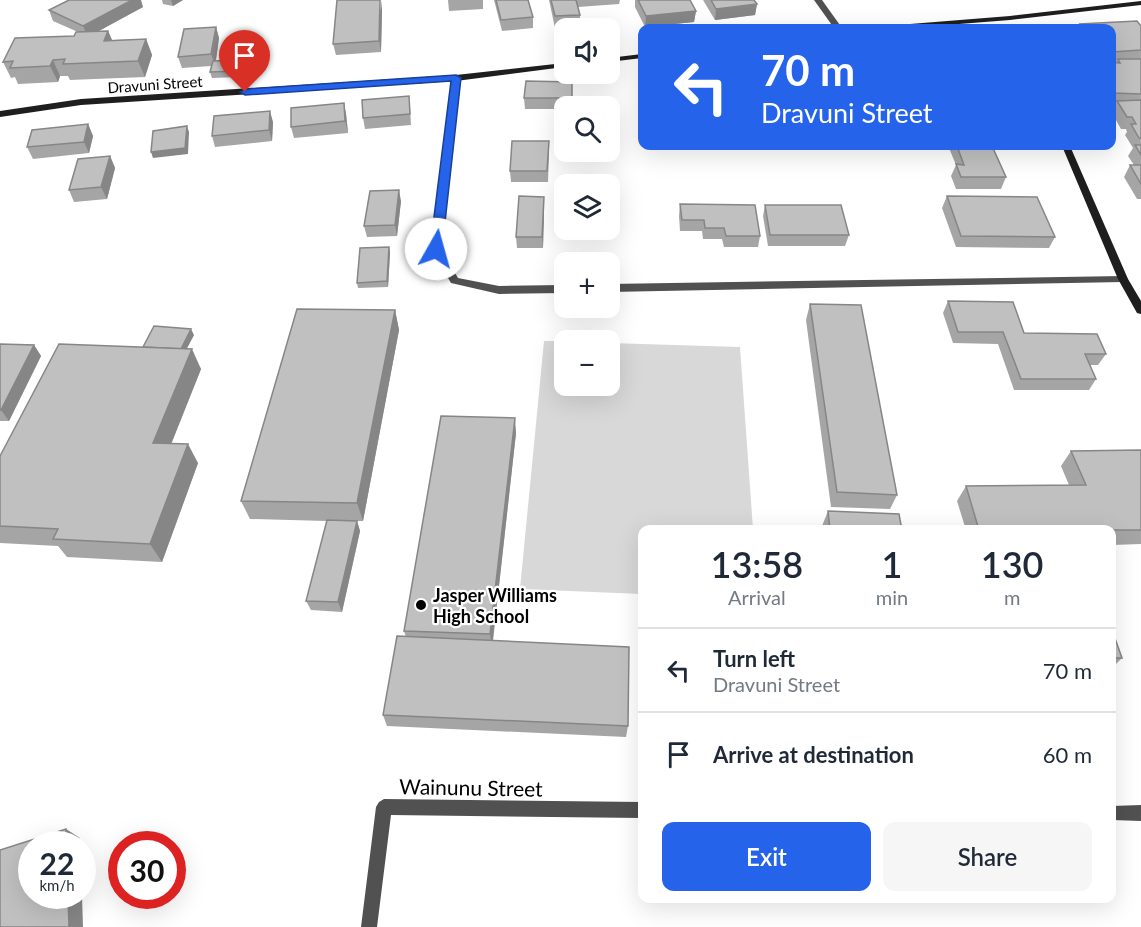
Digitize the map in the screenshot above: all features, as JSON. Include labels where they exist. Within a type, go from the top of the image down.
[{"type":"main road","points":[[935,24],[1141,3]]},
{"type":"main road","points":[[1010,18],[1013,24]]},
{"type":"main road","points":[[620,59],[638,56]]},
{"type":"main road","name":"Dravuni Street","points":[[0,114],[81,102],[456,78],[554,66]]},
{"type":"main road","points":[[1068,150],[1123,279],[1141,310]]},
{"type":"street","points":[[818,0],[835,24]]},
{"type":"street","points":[[456,78],[436,249],[455,281],[499,290],[554,289]]},
{"type":"street","points":[[620,288],[1123,279]]},
{"type":"street","name":"Wainunu Street","points":[[369,927],[384,807],[638,810]]},
{"type":"street","points":[[1116,813],[1141,813]]},
{"type":"shaded area","points":[[544,341],[554,341],[554,396],[620,396],[620,343],[740,347],[753,525],[638,525],[638,594],[520,589]]},
{"type":"building","points":[[69,0],[132,0],[83,26],[49,10]]},
{"type":"building","points":[[337,0],[380,0],[379,41],[333,44]]},
{"type":"building","points":[[496,0],[528,0],[533,17],[501,20]]},
{"type":"building","points":[[551,0],[576,0],[580,15],[555,16]]},
{"type":"building","points":[[638,0],[690,0],[696,11],[646,16]]},
{"type":"building","points":[[711,0],[754,0],[757,4],[716,9]]},
{"type":"building","points":[[1137,21],[1141,26],[1141,50],[1116,52],[1116,24],[1080,24]]},
{"type":"building","points":[[216,27],[211,54],[178,57],[184,29]]},
{"type":"building","points":[[108,31],[104,41],[146,39],[138,61],[63,64],[65,59],[53,60],[50,66],[10,68],[13,61],[3,62],[15,38],[74,36],[76,32]]},
{"type":"building","points":[[1118,59],[1141,59],[1141,94],[1116,93],[1116,62],[1120,63]]},
{"type":"building","points":[[240,60],[238,71],[210,72],[213,61]]},
{"type":"building","points":[[526,81],[572,84],[572,96],[524,98]]},
{"type":"building","points":[[409,96],[410,114],[363,118],[362,100]]},
{"type":"building","points":[[1141,100],[1141,138],[1139,138],[1131,124],[1136,124],[1132,117],[1127,117],[1117,101]]},
{"type":"building","points":[[344,103],[345,121],[291,127],[291,108]]},
{"type":"building","points":[[270,111],[269,130],[212,136],[214,116]]},
{"type":"building","points":[[88,124],[84,142],[27,147],[32,130]]},
{"type":"building","points":[[187,126],[185,148],[151,152],[153,131]]},
{"type":"building","points":[[512,141],[549,141],[547,171],[510,171]]},
{"type":"building","points":[[1135,145],[1141,145],[1141,155]]},
{"type":"building","points":[[958,150],[994,150],[1006,177],[961,177],[956,164],[964,165]]},
{"type":"building","points":[[110,156],[101,187],[69,190],[78,159]]},
{"type":"building","points":[[1130,165],[1141,165],[1141,184]]},
{"type":"building","points":[[399,190],[395,225],[364,226],[370,191]]},
{"type":"building","points":[[519,196],[544,197],[542,237],[516,237]]},
{"type":"building","points":[[947,196],[1037,197],[1055,237],[961,236]]},
{"type":"building","points":[[680,204],[755,205],[760,236],[726,236],[724,228],[705,228],[704,220],[682,220]]},
{"type":"building","points":[[765,205],[841,205],[849,235],[770,235]]},
{"type":"building","points":[[389,247],[387,281],[357,283],[360,248]]},
{"type":"building","points":[[948,301],[1013,302],[1024,333],[1097,334],[1106,354],[1085,354],[1096,379],[1021,379],[1003,332],[958,332]]},
{"type":"building","points":[[810,304],[861,305],[897,495],[837,492]]},
{"type":"building","points":[[297,309],[395,310],[357,503],[241,501]]},
{"type":"building","points":[[154,326],[191,329],[181,349],[143,347]]},
{"type":"building","points":[[0,344],[34,345],[1,410],[0,410]]},
{"type":"building","points":[[59,344],[192,349],[153,443],[188,444],[150,544],[53,539],[58,529],[0,526],[0,456]]},
{"type":"building","points":[[441,416],[515,418],[490,634],[404,631]]},
{"type":"building","points":[[1141,450],[1141,530],[1116,530],[1116,525],[978,525],[966,486],[1086,485],[1071,451]]},
{"type":"building","points":[[828,511],[899,514],[901,525],[829,525]]},
{"type":"building","points":[[327,520],[357,521],[338,602],[306,601]]},
{"type":"building","points":[[397,636],[629,647],[628,726],[383,715]]},
{"type":"building","points":[[1116,641],[1122,658],[1116,658]]},
{"type":"building","points":[[18,844],[18,909],[68,909],[69,927],[0,927],[0,850]]},
{"type":"place","name":"Jasper Williams High School","points":[[421,605]]},
{"type":"route","points":[[245,92],[456,78],[436,249]]}]
